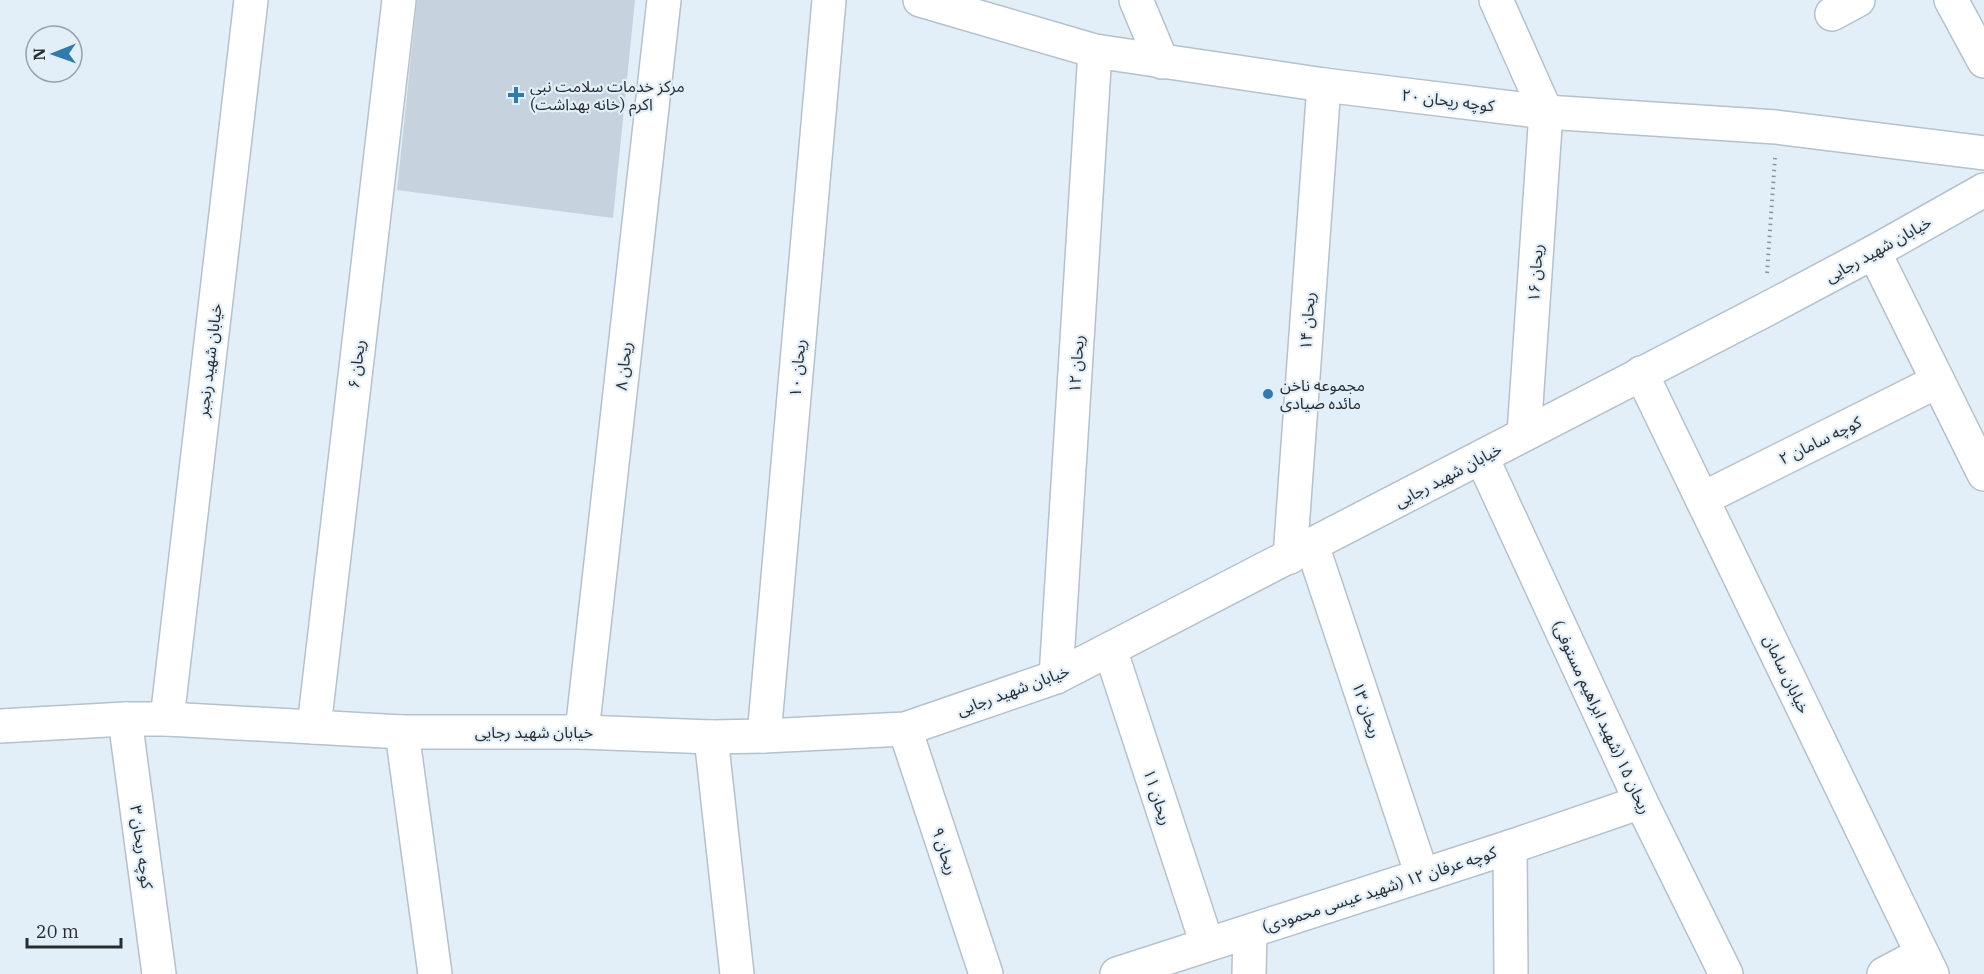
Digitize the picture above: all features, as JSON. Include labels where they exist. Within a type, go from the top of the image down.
[{"type":"street","name":"خیابان شهید رنجبر","points":[[167,719],[251,0]]},
{"type":"street","name":"ریحان ۶","points":[[314,727],[399,0]]},
{"type":"street","name":"ریحان ۸","points":[[582,732],[664,0]]},
{"type":"street","name":"ریحان ۱۰","points":[[764,736],[829,0]]},
{"type":"street","name":"کوچه ریحان ۲۰","points":[[920,0],[1095,51],[1162,62],[1324,85],[1546,112],[1776,127],[1984,153]]},
{"type":"street","points":[[1136,0],[1162,62]]},
{"type":"street","points":[[1497,0],[1546,112]]},
{"type":"street","points":[[1951,0],[1984,61]]},
{"type":"street","name":"ریحان ۱۲","points":[[1056,677],[1095,51]]},
{"type":"street","name":"ریحان ۱۴","points":[[1301,551],[1324,85]]},
{"type":"street","name":"ریحان ۱۶","points":[[1524,434],[1546,112]]},
{"type":"street","name":"خیابان شهید رجایی","points":[[0,726],[167,719],[402,732],[582,732],[711,737],[905,729],[1056,677],[1765,310],[1984,190]]},
{"type":"street","points":[[1874,252],[1938,381],[1972,419],[1984,474]]},
{"type":"street","name":"خیابان سامان","points":[[1641,373],[1927,964]]},
{"type":"street","name":"کوچه سامان ۲","points":[[1702,498],[1938,381]]},
{"type":"street","name":"ریحان ۱۵ (شهید ابراهیم مستوفی)","points":[[1482,458],[1641,802],[1726,974]]},
{"type":"street","name":"ریحان ۱۳","points":[[1301,551],[1422,875]]},
{"type":"street","name":"ریحان ۱۱","points":[[1110,649],[1207,944]]},
{"type":"street","name":"کوچه ریحان ۳","points":[[125,719],[159,974]]},
{"type":"street","name":"ریحان ۹","points":[[905,729],[986,974]]},
{"type":"street","points":[[402,732],[435,974]]},
{"type":"street","points":[[711,737],[737,974]]},
{"type":"street","name":"کوچه عرفان ۱۲ (شهید عیسی محمودی)","points":[[1117,974],[1510,847],[1641,802]]},
{"type":"street","points":[[1510,847],[1511,974]]},
{"type":"street","points":[[1249,974],[1250,932]]},
{"type":"street","points":[[1884,974],[1927,964]]},
{"type":"path","points":[[1765,310],[1776,127]]},
{"type":"building","name":"مرکز خدمات سلامت نبی اکرم (خانه بهداشت)","points":[[417,0],[635,0],[613,218],[397,190]]},
{"type":"place","name":"مرکز خدمات سلامت نبی اکرم (خانه بهداشت)","points":[[516,95]]},
{"type":"place","name":"مجموعه ناخن مائده صیادی","points":[[1268,394]]}]
